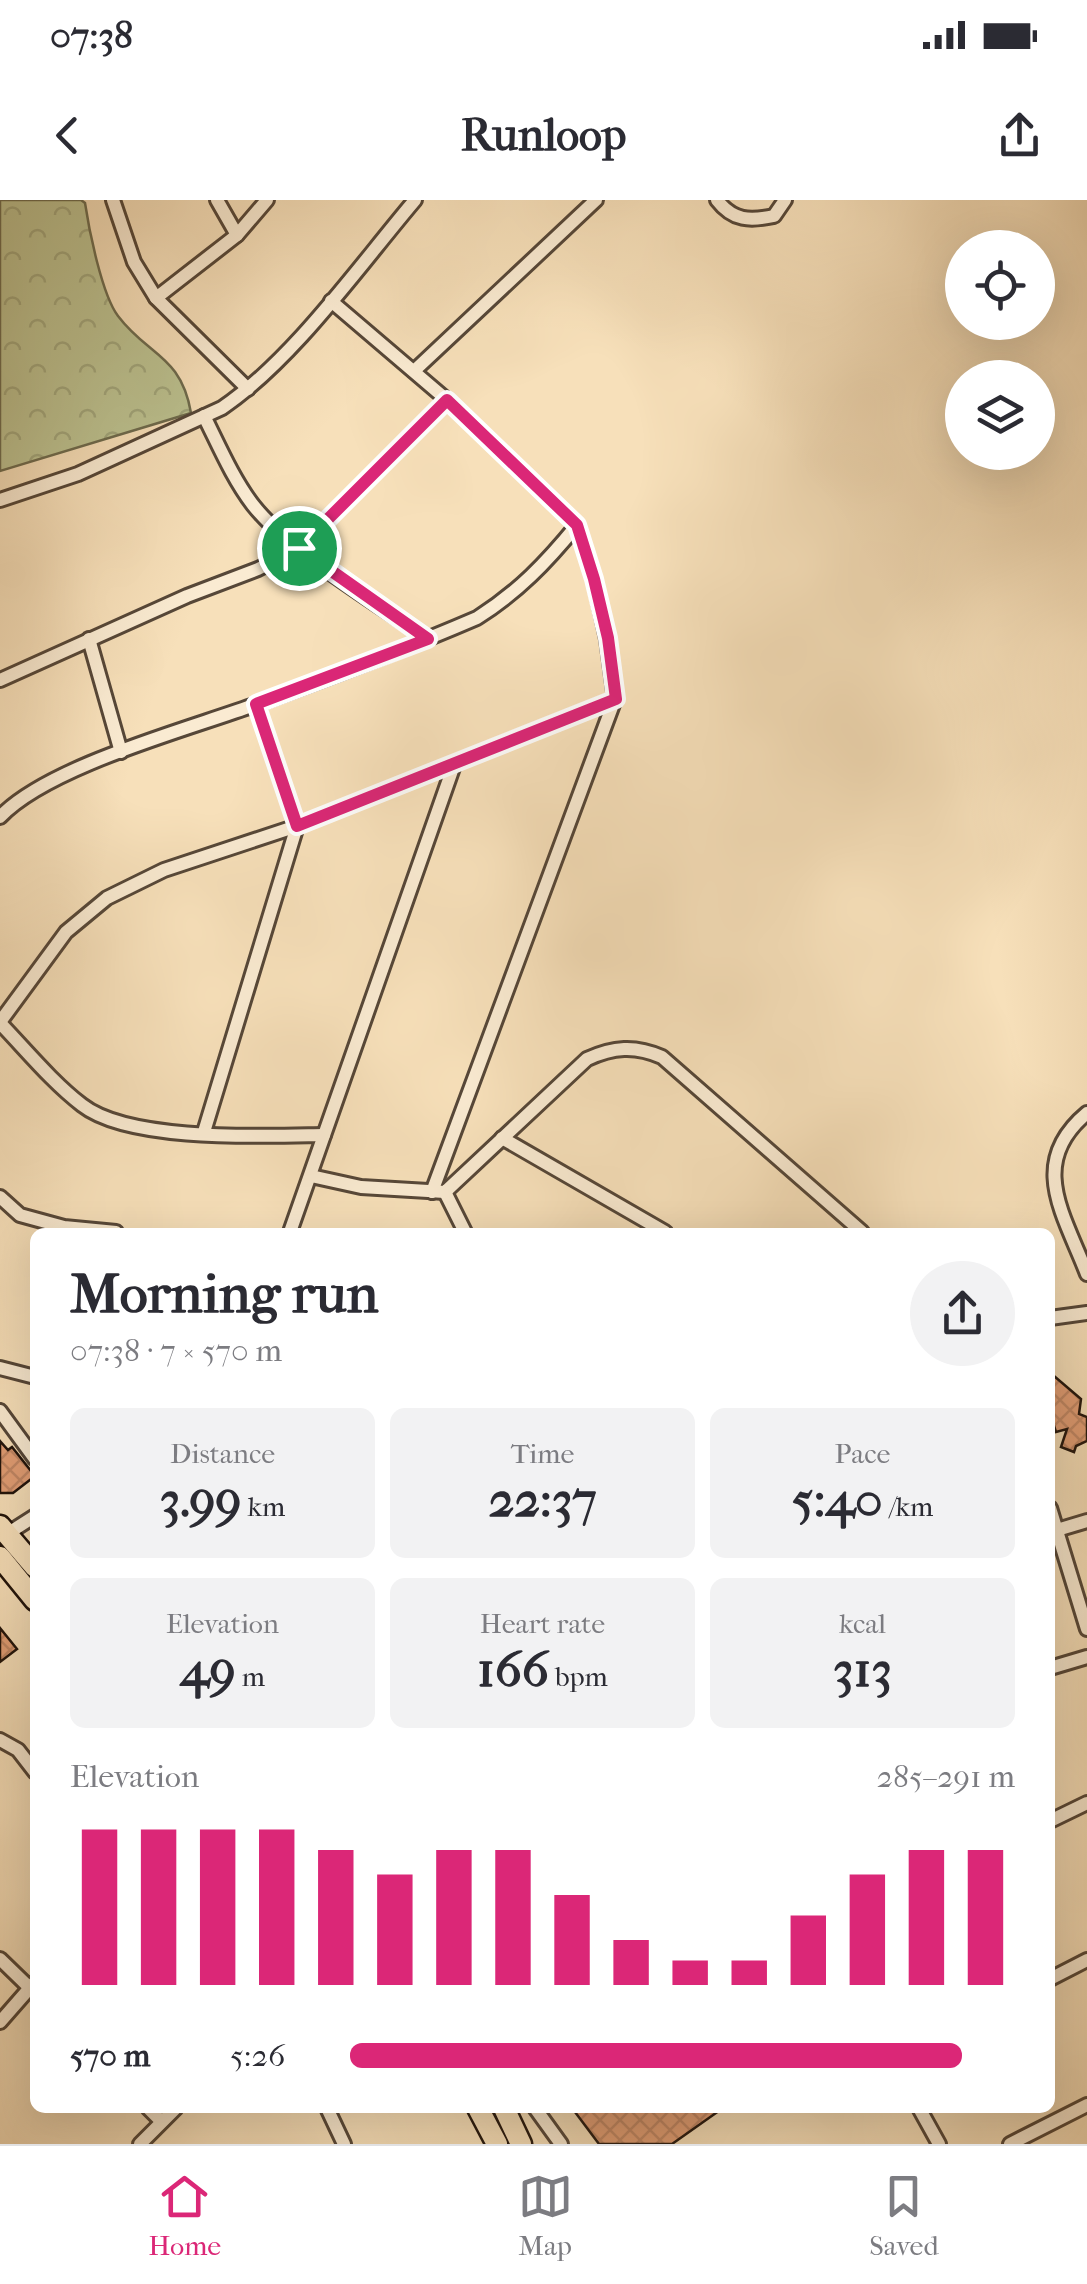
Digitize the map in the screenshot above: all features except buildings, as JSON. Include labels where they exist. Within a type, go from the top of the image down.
[{"type":"main road","points":[[4,1530],[30,1561]]},
{"type":"main road","points":[[0,1557],[30,1594]]},
{"type":"main road","points":[[481,2113],[497,2144]]},
{"type":"main road","points":[[506,2113],[522,2144]]},
{"type":"street","points":[[113,200],[134,262],[156,298],[248,390]]},
{"type":"street","points":[[217,200],[237,235]]},
{"type":"street","points":[[156,298],[237,235],[268,200]]},
{"type":"street","points":[[0,500],[78,474],[222,408],[248,390],[332,301],[415,200]]},
{"type":"street","points":[[414,372],[596,200]]},
{"type":"street","points":[[718,200],[734,217],[752,221],[774,216],[786,200]]},
{"type":"street","points":[[332,301],[447,400],[577,525],[608,638],[616,699],[439,1192]]},
{"type":"street","points":[[0,680],[299,548],[447,400]]},
{"type":"street","points":[[204,416],[254,506],[299,548],[428,639]]},
{"type":"street","points":[[0,817],[39,788],[121,752],[477,618],[509,598],[540,571],[577,525]]},
{"type":"street","points":[[89,639],[121,752]]},
{"type":"street","points":[[324,1135],[204,1132],[119,1124],[84,1107],[0,1022],[66,932],[108,898],[164,870],[297,826],[616,699]]},
{"type":"street","points":[[204,1132],[297,826],[256,704]]},
{"type":"street","points":[[292,1228],[454,764]]},
{"type":"street","points":[[311,1176],[361,1187],[439,1192],[587,1060],[604,1051],[644,1049],[662,1057],[857,1228]]},
{"type":"street","points":[[1087,1113],[1062,1140],[1052,1164],[1056,1190],[1087,1274]]},
{"type":"street","points":[[502,1138],[658,1228]]},
{"type":"street","points":[[439,1192],[462,1228]]},
{"type":"street","points":[[0,1197],[20,1215],[81,1228]]},
{"type":"street","points":[[1055,1317],[1087,1313]]},
{"type":"street","points":[[0,1368],[30,1376]]},
{"type":"street","points":[[0,1411],[30,1452]]},
{"type":"street","points":[[4,1530],[30,1518]]},
{"type":"street","points":[[1057,1530],[1087,1521]]},
{"type":"street","points":[[1055,1524],[1087,1628]]},
{"type":"street","points":[[1055,1666],[1087,1656]]},
{"type":"street","points":[[0,1740],[18,1750],[30,1766]]},
{"type":"street","points":[[1055,1819],[1087,1803]]},
{"type":"street","points":[[0,1959],[30,1985]]},
{"type":"street","points":[[1055,1977],[1087,1960]]},
{"type":"street","points":[[0,2022],[30,1991]]},
{"type":"street","points":[[1010,2144],[1087,2105]]},
{"type":"street","points":[[153,2113],[162,2122]]},
{"type":"street","points":[[140,2144],[171,2113]]},
{"type":"street","points":[[329,2113],[344,2144]]},
{"type":"street","points":[[540,2113],[562,2144]]},
{"type":"street","points":[[922,2113],[939,2144]]},
{"type":"green space","points":[[0,200],[85,203],[97,262],[112,306],[129,329],[180,379],[191,413],[0,471]]},
{"type":"route","points":[[447,400],[577,525],[608,638],[616,699],[297,826],[256,704],[428,639],[299,548],[447,400]]}]
